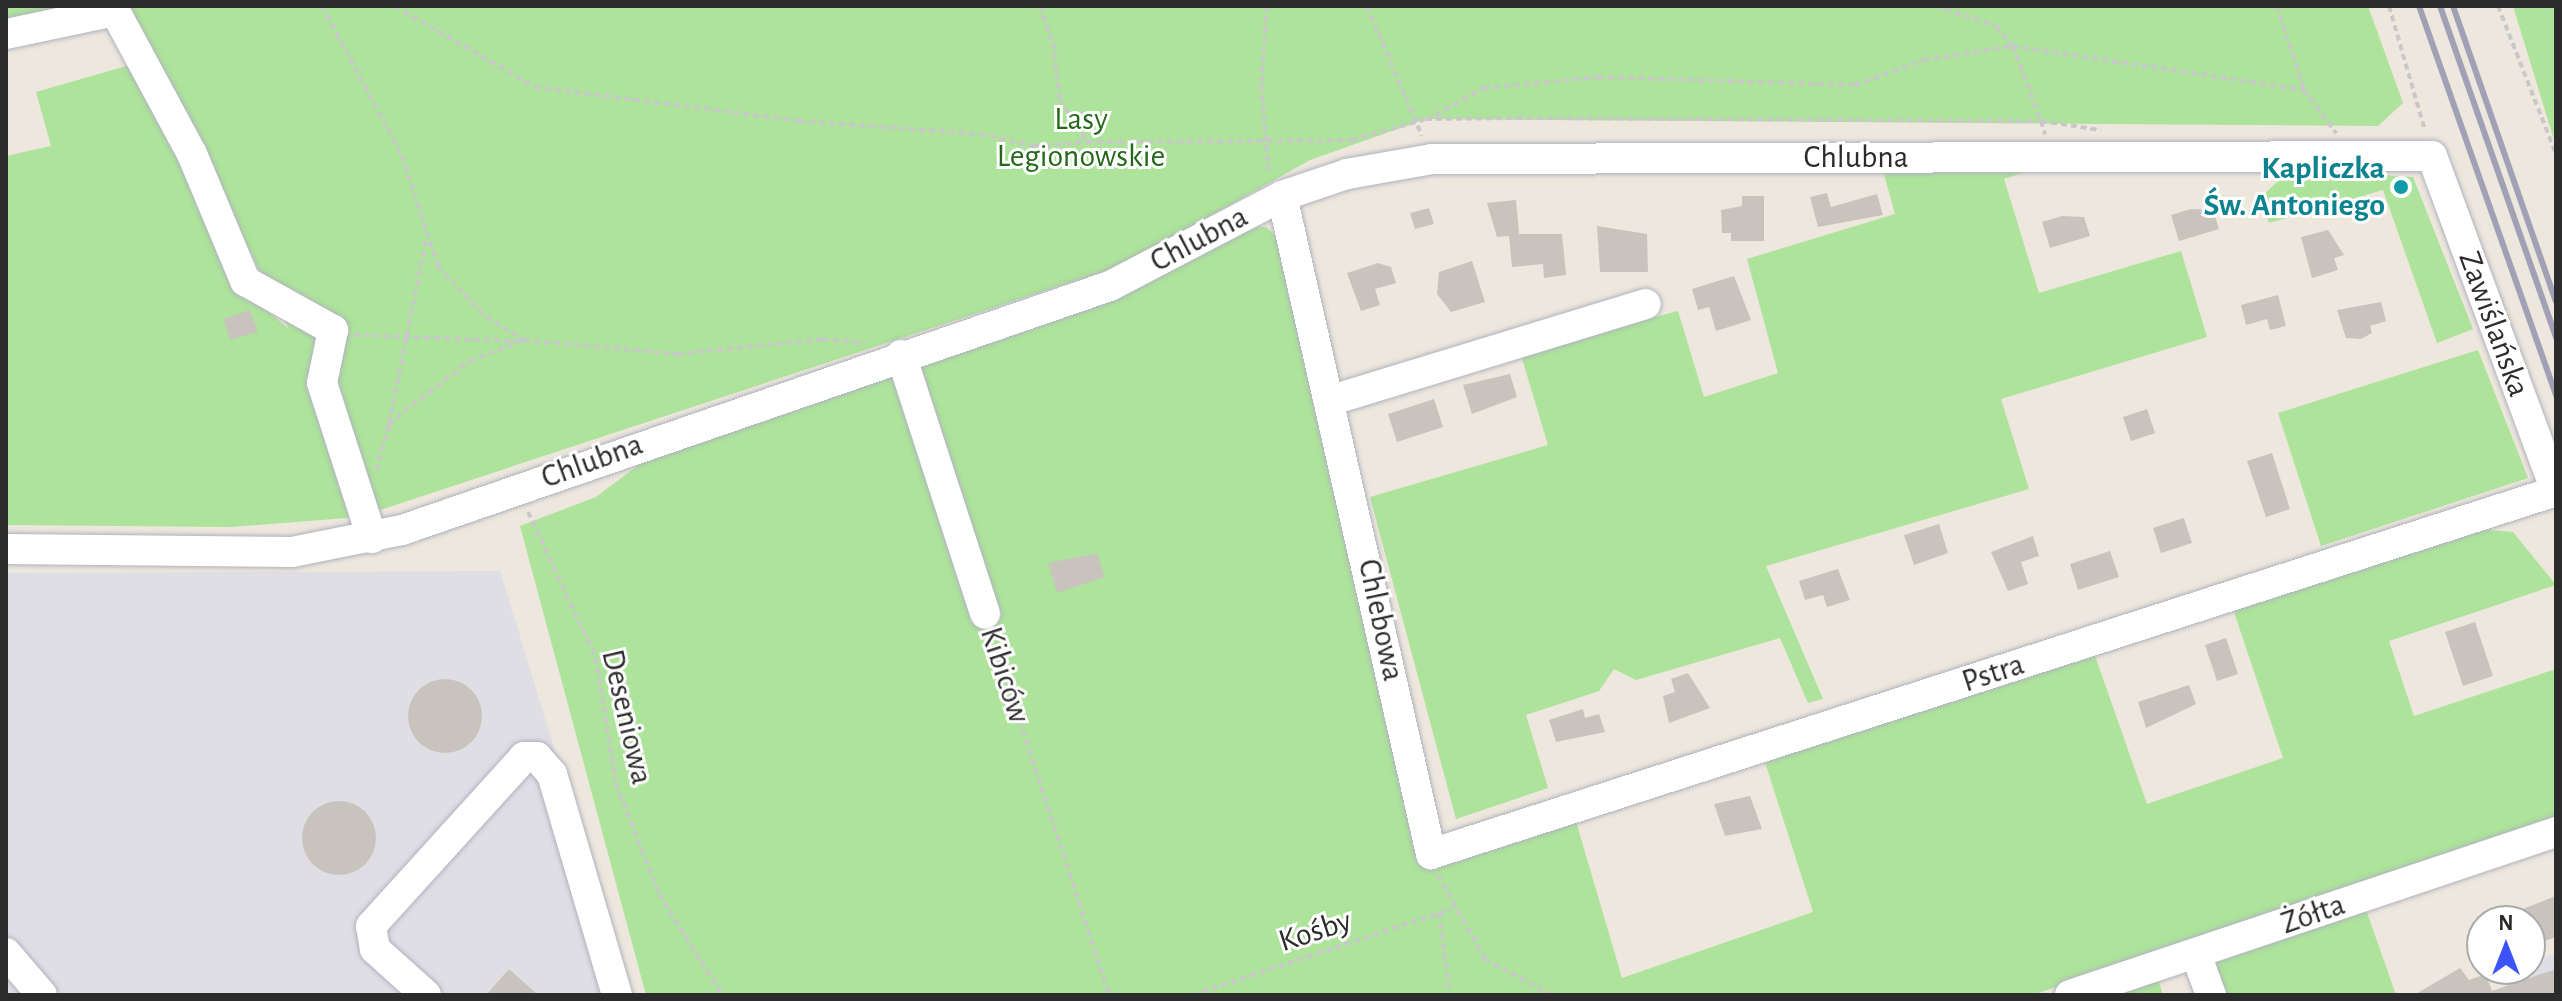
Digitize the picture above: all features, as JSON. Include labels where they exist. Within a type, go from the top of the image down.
[{"type":"street","points":[[6,34],[115,11],[192,154],[245,281],[333,330],[322,383],[370,527]]},
{"type":"street","name":"Chlubna","points":[[6,549],[292,552],[370,527],[522,486],[888,349],[1110,286],[1277,199],[1347,174],[1432,159],[2432,156]]},
{"type":"street","name":"Zawiślańska","points":[[2432,156],[2556,492]]},
{"type":"street","name":"Chlebowa","points":[[1277,199],[1332,400],[1431,854]]},
{"type":"street","points":[[1332,400],[1646,304]]},
{"type":"street","name":"Kibiców","points":[[888,349],[985,614]]},
{"type":"street","name":"Pstra","points":[[1431,854],[2556,492]]},
{"type":"street","points":[[426,995],[375,949],[371,926],[512,766],[537,757],[552,774],[617,995]]},
{"type":"street","name":"Żółta","points":[[2070,995],[2556,832]]},
{"type":"street","points":[[6,953],[42,995]]},
{"type":"street","points":[[2196,954],[2211,995]]},
{"type":"path","points":[[322,6],[402,156],[427,238],[457,291],[524,340]]},
{"type":"path","points":[[395,6],[535,87],[859,128],[980,134],[1035,146],[1087,142],[1352,140],[1426,119],[1484,88],[1598,77],[1855,85],[1924,60],[2013,46],[2304,90]]},
{"type":"path","points":[[1040,6],[1053,43],[1060,100],[1087,142]]},
{"type":"path","points":[[1267,6],[1265,140],[1277,199]]},
{"type":"path","points":[[1367,6],[1432,159]]},
{"type":"path","points":[[1936,6],[1996,26],[2013,46],[2041,121]]},
{"type":"path","points":[[2277,6],[2304,90],[2354,157]]},
{"type":"path","points":[[2389,6],[2432,156]]},
{"type":"path","points":[[2498,6],[2556,154]]},
{"type":"path","points":[[1426,119],[2041,121],[2112,131]]},
{"type":"path","points":[[370,527],[427,238]]},
{"type":"path","points":[[2556,246],[2556,259]]},
{"type":"path","points":[[333,330],[405,338],[524,340],[677,354],[823,339],[888,349]]},
{"type":"path","points":[[389,425],[470,361],[524,340]]},
{"type":"path","name":"Deseniowa","points":[[522,486],[534,535],[596,658],[616,784],[659,894],[722,995]]},
{"type":"path","name":"Kibiców","points":[[985,614],[1109,995]]},
{"type":"path","points":[[1431,854],[1452,909],[1485,959],[1552,995]]},
{"type":"path","name":"Kośby","points":[[1193,995],[1452,909]]},
{"type":"path","points":[[1439,913],[1450,995]]},
{"type":"shaded area","points":[[500,571],[630,995],[6,995],[6,573]]},
{"type":"shaded area","points":[[2556,953],[2556,995],[2509,995],[2506,985],[2546,985],[2546,956]]},
{"type":"green space","points":[[6,6],[89,6],[6,26]]},
{"type":"green space","name":"Lasy Legionowskie","points":[[126,6],[2368,6],[2403,103],[2378,126],[1426,119],[1310,160],[1123,265],[359,517],[231,527],[6,525],[6,156],[51,146],[36,92],[137,63],[250,297],[289,329]]},
{"type":"green space","points":[[2513,6],[2556,6],[2556,143],[2555,143]]},
{"type":"green space","points":[[1882,167],[2040,167],[2004,179],[2039,293],[2181,251],[2207,337],[2001,399],[2029,489],[1766,566],[1823,699],[1808,703],[1780,638],[1636,680],[1614,669],[1599,691],[1526,715],[1548,788],[1456,819],[1370,497],[1548,445],[1520,352],[1678,311],[1704,397],[1778,373],[1747,259],[1895,214]]},
{"type":"green space","points":[[2291,169],[2413,177],[2473,329],[2437,343],[2383,190],[2269,223],[2261,197]]},
{"type":"green space","points":[[1253,227],[1266,227],[1280,240],[1418,865],[1575,818],[1622,978],[1813,912],[1763,756],[2093,650],[2147,804],[2283,758],[2232,606],[2476,529],[2513,532],[2556,585],[2389,641],[2414,716],[2556,669],[2556,821],[2032,995],[646,995],[520,526],[596,497],[661,448]]},
{"type":"green space","points":[[2478,350],[2528,478],[2321,546],[2278,413]]},
{"type":"green space","points":[[2365,907],[2396,995],[2222,995],[2209,959]]},
{"type":"green space","points":[[2157,976],[2163,995],[2101,995]]},
{"type":"building","points":[[1827,193],[1831,207],[1877,194],[1883,215],[1818,227],[1810,197]]},
{"type":"building","points":[[1742,196],[1764,196],[1764,241],[1731,241],[1731,233],[1722,233],[1721,210],[1742,206]]},
{"type":"building","points":[[1516,200],[1519,234],[1562,234],[1566,275],[1544,278],[1543,264],[1512,267],[1509,236],[1497,237],[1487,203]]},
{"type":"building","points":[[1429,208],[1434,224],[1415,229],[1410,213]]},
{"type":"building","points":[[2191,209],[2213,210],[2219,229],[2179,241],[2171,215]]},
{"type":"building","points":[[2062,216],[2084,217],[2090,236],[2050,248],[2042,222]]},
{"type":"building","points":[[1597,226],[1647,234],[1648,272],[1600,272]]},
{"type":"building","points":[[2328,230],[2344,255],[2334,258],[2338,270],[2312,278],[2301,237]]},
{"type":"building","points":[[1472,261],[1485,302],[1451,312],[1437,294],[1439,272]]},
{"type":"building","points":[[1378,263],[1391,267],[1396,283],[1375,289],[1380,305],[1361,311],[1347,273]]},
{"type":"building","points":[[1734,276],[1751,320],[1716,331],[1709,307],[1698,310],[1692,289]]},
{"type":"building","points":[[2278,295],[2286,326],[2270,330],[2267,319],[2246,325],[2241,305]]},
{"type":"building","points":[[2381,302],[2386,321],[2370,326],[2372,333],[2361,339],[2346,338],[2337,310]]},
{"type":"building","points":[[250,310],[258,332],[230,340],[223,319]]},
{"type":"building","points":[[1510,374],[1517,397],[1472,414],[1463,385]]},
{"type":"building","points":[[1434,399],[1443,427],[1397,442],[1388,414]]},
{"type":"building","points":[[2147,409],[2155,433],[2131,441],[2123,417]]},
{"type":"building","points":[[2272,453],[2290,509],[2266,517],[2247,461]]},
{"type":"building","points":[[2184,518],[2192,543],[2161,553],[2153,528]]},
{"type":"building","points":[[1939,524],[1948,553],[1914,565],[1904,535]]},
{"type":"building","points":[[2033,536],[2039,556],[2021,562],[2028,584],[2008,591],[1991,552]]},
{"type":"building","points":[[2110,551],[2119,577],[2078,590],[2070,564]]},
{"type":"building","points":[[1097,553],[1105,577],[1057,593],[1048,563]]},
{"type":"building","points":[[1838,569],[1850,600],[1827,607],[1823,595],[1805,600],[1799,581]]},
{"type":"building","points":[[2475,622],[2493,676],[2463,686],[2445,632]]},
{"type":"building","points":[[2226,638],[2238,674],[2217,681],[2205,645]]},
{"type":"building","points":[[1688,673],[1710,708],[1669,723],[1663,696],[1675,692],[1671,679]]},
{"type":"building","points":[[438,679],[452,679],[466,685],[476,695],[482,716],[476,737],[466,747],[452,753],[438,753],[424,747],[414,737],[408,723],[408,709],[414,695],[424,685]]},
{"type":"building","points":[[2189,685],[2196,704],[2146,728],[2138,702]]},
{"type":"building","points":[[1583,709],[1585,718],[1599,714],[1605,732],[1556,742],[1549,720]]},
{"type":"building","points":[[1750,796],[1762,829],[1725,836],[1714,804]]},
{"type":"building","points":[[339,801],[360,807],[370,817],[376,838],[370,859],[360,869],[339,875],[318,869],[308,859],[302,838],[308,817],[318,807]]},
{"type":"building","points":[[2556,896],[2556,937],[2546,940],[2546,905],[2533,905]]},
{"type":"building","points":[[2460,968],[2466,976],[2466,985],[2490,985],[2492,991],[2509,985],[2546,985],[2546,972],[2556,969],[2556,995],[2414,995]]},
{"type":"building","points":[[509,969],[538,995],[486,995]]},
{"type":"railway","points":[[2419,6],[2556,396]]},
{"type":"railway","points":[[2440,6],[2556,338]]},
{"type":"railway","points":[[2453,6],[2556,301]]},
{"type":"place","name":"Kapliczka Św. Antoniego","points":[[2401,187]]}]
